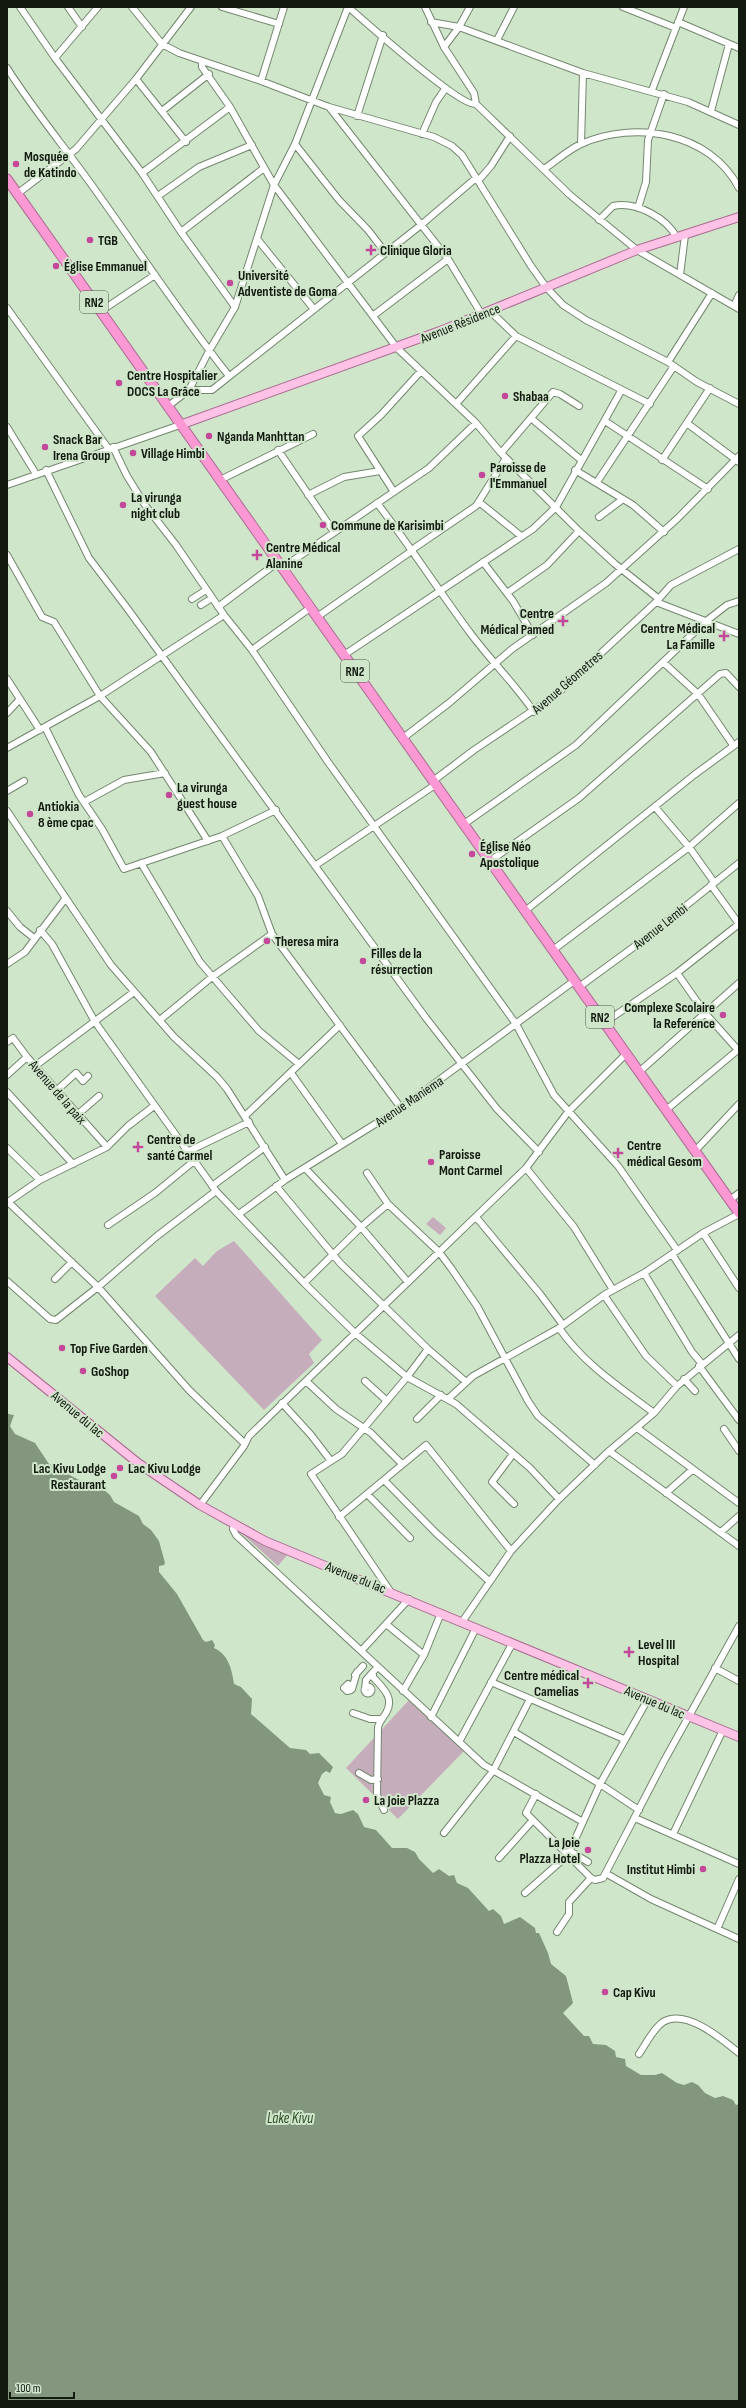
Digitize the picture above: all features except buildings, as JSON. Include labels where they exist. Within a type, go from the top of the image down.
[{"type":"highway","name":"RN2","points":[[7,179],[739,1214]]},
{"type":"main road","name":"Avenue Résidence","points":[[180,425],[397,348],[491,312],[546,287],[637,250],[739,218]]},
{"type":"main road","name":"Avenue du lac","points":[[7,1357],[72,1408],[125,1453],[200,1505],[234,1525],[265,1540],[390,1591],[512,1644],[648,1698],[739,1737]]},
{"type":"street","points":[[20,7],[55,58],[142,173],[181,232],[235,307]]},
{"type":"street","points":[[68,7],[82,26]]},
{"type":"street","points":[[55,58],[98,7]]},
{"type":"street","points":[[132,7],[162,44],[179,53],[261,81],[329,107],[422,134],[452,146],[462,155],[546,287],[563,305],[575,314],[668,362],[739,404]]},
{"type":"street","points":[[17,194],[70,155],[136,79],[191,7]]},
{"type":"street","points":[[222,7],[279,24]]},
{"type":"street","points":[[261,81],[284,7]]},
{"type":"street","points":[[167,407],[189,390],[209,351],[235,307],[258,240],[274,185],[295,144],[348,7],[383,35],[445,89],[465,102],[476,104],[599,220],[637,250],[737,307],[739,295]]},
{"type":"street","points":[[425,7],[444,47],[474,93],[476,104]]},
{"type":"street","points":[[444,47],[460,27],[470,7]]},
{"type":"street","points":[[497,40],[514,7]]},
{"type":"street","points":[[623,7],[739,48]]},
{"type":"street","points":[[652,90],[684,7]]},
{"type":"street","points":[[431,22],[460,27],[583,73],[664,94],[711,111],[739,125]]},
{"type":"street","points":[[357,116],[383,35]]},
{"type":"street","points":[[711,111],[729,44]]},
{"type":"street","points":[[202,61],[202,67],[230,107],[274,185],[374,315],[397,348],[476,423],[501,453],[579,531],[658,600],[705,622],[739,634]]},
{"type":"street","points":[[7,68],[40,118],[70,155],[209,351],[229,376]]},
{"type":"street","points":[[581,144],[583,73]]},
{"type":"street","points":[[162,111],[208,74]]},
{"type":"street","points":[[136,79],[186,142]]},
{"type":"street","points":[[422,134],[434,107],[445,89]]},
{"type":"street","points":[[638,208],[646,182],[646,151],[650,131],[664,94]]},
{"type":"street","points":[[142,173],[186,142],[230,107]]},
{"type":"street","points":[[329,107],[370,163],[448,259],[482,315]]},
{"type":"street","points":[[544,169],[581,144],[612,135],[650,131],[675,138],[701,150],[726,169],[739,188]]},
{"type":"street","points":[[189,390],[212,390],[313,308],[421,225],[477,180],[497,158],[510,136]]},
{"type":"street","points":[[295,144],[385,252]]},
{"type":"street","points":[[158,196],[199,167],[252,145]]},
{"type":"street","points":[[181,232],[264,168]]},
{"type":"street","points":[[599,220],[614,206],[623,205],[638,208],[662,220],[681,237],[680,275]]},
{"type":"street","points":[[258,240],[313,308]]},
{"type":"street","points":[[374,315],[448,259]]},
{"type":"street","points":[[101,311],[155,275]]},
{"type":"street","points":[[668,362],[712,293]]},
{"type":"street","points":[[7,308],[111,447],[145,505],[176,545],[218,607],[252,650],[328,762],[375,825],[516,1024],[554,1095],[618,1166],[675,1252],[739,1359]]},
{"type":"street","points":[[491,312],[516,336],[621,391],[650,404]]},
{"type":"street","points":[[456,404],[516,336]]},
{"type":"street","points":[[597,482],[674,366]]},
{"type":"street","points":[[394,492],[358,436],[382,415],[421,371]]},
{"type":"street","points":[[662,460],[688,424],[710,388]]},
{"type":"street","points":[[501,453],[532,419],[554,391],[579,406]]},
{"type":"street","points":[[344,655],[541,522],[556,507],[575,470],[605,421],[621,391]]},
{"type":"street","points":[[532,419],[581,460]]},
{"type":"street","points":[[605,421],[708,489]]},
{"type":"street","points":[[218,607],[280,565],[334,532],[431,466],[476,423]]},
{"type":"street","points":[[403,738],[449,703],[495,663],[532,635],[586,598],[622,569],[664,532],[738,459],[688,424]]},
{"type":"street","points":[[7,485],[111,447],[180,425]]},
{"type":"street","points":[[7,427],[36,474]]},
{"type":"street","points":[[220,480],[313,434]]},
{"type":"street","points":[[278,450],[334,532]]},
{"type":"street","points":[[317,617],[460,518],[479,502],[506,458]]},
{"type":"street","points":[[46,470],[89,558],[371,940],[387,966],[497,1109],[539,1152]]},
{"type":"street","points":[[575,470],[623,499],[664,532]]},
{"type":"street","points":[[308,495],[344,477],[380,472]]},
{"type":"street","points":[[599,517],[623,499]]},
{"type":"street","points":[[479,502],[521,536]]},
{"type":"street","points":[[377,503],[413,550],[471,635],[520,691],[534,712]]},
{"type":"street","points":[[507,593],[547,565],[579,531]]},
{"type":"street","name":"Avenue Géometres","points":[[316,865],[434,783],[485,742],[534,712],[556,696],[658,600],[671,585],[739,549]]},
{"type":"street","points":[[7,555],[42,617],[54,622],[100,696],[151,752],[208,841]]},
{"type":"street","points":[[483,562],[507,593],[532,635]]},
{"type":"street","points":[[192,599],[206,590]]},
{"type":"street","points":[[201,605],[212,598]]},
{"type":"street","points":[[464,824],[576,745],[664,663],[705,622],[726,605],[739,601]]},
{"type":"street","points":[[252,650],[310,608]]},
{"type":"street","points":[[7,748],[100,696],[224,615]]},
{"type":"street","points":[[664,663],[698,694],[739,750]]},
{"type":"street","points":[[490,861],[579,798],[723,672],[730,675],[738,682]]},
{"type":"street","points":[[7,679],[9,687],[42,728],[124,869],[222,836],[276,810]]},
{"type":"street","points":[[7,713],[20,700]]},
{"type":"street","points":[[525,911],[736,744]]},
{"type":"street","points":[[84,802],[124,780],[165,773]]},
{"type":"street","points":[[7,792],[24,781]]},
{"type":"street","points":[[552,950],[689,846],[739,802]]},
{"type":"street","points":[[604,1023],[677,973],[739,924],[689,846],[655,807]]},
{"type":"street","points":[[7,811],[111,965],[134,992],[161,1019],[179,1041],[217,1077],[247,1119],[285,1180]]},
{"type":"street","points":[[84,825],[95,819]]},
{"type":"street","points":[[222,836],[258,896],[272,934],[401,1108]]},
{"type":"street","points":[[141,863],[193,953],[259,1031],[299,1064]]},
{"type":"street","name":"Avenue Lembi","points":[[576,984],[646,938],[739,863]]},
{"type":"street","points":[[7,964],[24,952],[65,899]]},
{"type":"street","points":[[7,911],[20,927],[34,938]]},
{"type":"street","points":[[40,930],[52,944],[95,1022],[214,1189],[304,1283],[356,1334],[407,1377],[448,1399],[530,1468],[559,1500]]},
{"type":"street","points":[[161,1019],[212,977],[272,934]]},
{"type":"street","points":[[666,1110],[738,1052],[705,1013],[677,973]]},
{"type":"street","points":[[639,1072],[739,983]]},
{"type":"street","name":"Avenue Maniema","points":[[239,1214],[285,1180],[401,1108],[516,1024],[576,984]]},
{"type":"street","points":[[35,1066],[134,992]]},
{"type":"street","points":[[187,1152],[247,1119],[299,1064],[340,1025]]},
{"type":"street","points":[[7,1042],[13,1038],[27,1057]]},
{"type":"street","points":[[200,1505],[245,1444],[249,1436],[356,1334],[406,1281],[439,1252],[526,1168],[568,1112],[626,1054]]},
{"type":"street","name":"Avenue de la paix","points":[[7,1075],[27,1057],[107,1147]]},
{"type":"street","points":[[56,1091],[76,1073],[83,1081],[88,1076]]},
{"type":"street","points":[[291,1073],[342,1144]]},
{"type":"street","points":[[7,1092],[74,1164]]},
{"type":"street","points":[[77,1114],[99,1096]]},
{"type":"street","points":[[695,1151],[739,1104]]},
{"type":"street","points":[[154,1106],[128,1126],[107,1147],[40,1180],[8,1201],[98,1287],[189,1390],[245,1444]]},
{"type":"street","points":[[7,1148],[40,1180]]},
{"type":"street","points":[[7,1281],[50,1319],[58,1320],[157,1236],[265,1148]]},
{"type":"street","points":[[108,1225],[155,1193],[194,1161]]},
{"type":"street","points":[[305,1168],[361,1227],[406,1281]]},
{"type":"street","points":[[526,1168],[574,1227],[613,1290]]},
{"type":"street","points":[[367,1173],[388,1204],[439,1252],[477,1306],[538,1416],[595,1465]]},
{"type":"street","points":[[276,1186],[333,1254],[382,1306],[465,1381]]},
{"type":"street","points":[[730,1200],[739,1193]]},
{"type":"street","points":[[304,1283],[361,1227],[388,1204]]},
{"type":"street","points":[[448,1399],[465,1381],[504,1357],[561,1327],[604,1295],[644,1273],[704,1233],[739,1214]]},
{"type":"street","points":[[476,1217],[540,1294],[572,1346],[591,1366],[654,1413]]},
{"type":"street","points":[[704,1233],[739,1288]]},
{"type":"street","points":[[55,1279],[72,1262]]},
{"type":"street","points":[[644,1273],[700,1365],[739,1420]]},
{"type":"street","points":[[604,1295],[646,1356],[677,1386]]},
{"type":"street","points":[[462,1622],[511,1551],[559,1500],[609,1450],[654,1413],[684,1379],[728,1342],[739,1335]]},
{"type":"street","points":[[390,1591],[311,1474],[342,1454],[407,1377],[428,1349]]},
{"type":"street","points":[[684,1379],[695,1391]]},
{"type":"street","points":[[306,1381],[336,1409],[365,1428],[402,1464]]},
{"type":"street","points":[[365,1381],[387,1401]]},
{"type":"street","points":[[417,1420],[441,1395]]},
{"type":"street","points":[[282,1403],[311,1435],[331,1461]]},
{"type":"street","points":[[637,1428],[692,1470],[739,1503]]},
{"type":"street","points":[[724,1429],[739,1451]]},
{"type":"street","points":[[339,1517],[424,1445],[428,1446],[511,1551]]},
{"type":"street","points":[[609,1450],[739,1546]]},
{"type":"street","points":[[513,1454],[492,1482],[514,1504]]},
{"type":"street","points":[[666,1493],[692,1470]]},
{"type":"street","points":[[384,1480],[436,1533],[489,1581]]},
{"type":"street","points":[[367,1494],[410,1538]]},
{"type":"street","points":[[721,1532],[739,1516]]},
{"type":"street","points":[[234,1525],[233,1529],[236,1535],[361,1652],[366,1663],[378,1667],[431,1717],[493,1771],[536,1794],[582,1822]]},
{"type":"street","points":[[361,1652],[409,1599]]},
{"type":"street","points":[[403,1691],[424,1655],[441,1613]]},
{"type":"street","points":[[386,1624],[424,1655]]},
{"type":"street","points":[[536,1794],[526,1812],[533,1820],[569,1853],[592,1878],[599,1880],[607,1874],[689,1716],[739,1626]]},
{"type":"street","points":[[431,1717],[476,1628]]},
{"type":"street","points":[[459,1742],[512,1644]]},
{"type":"street","points":[[357,1672],[352,1688],[350,1684],[345,1685],[357,1672],[366,1663]]},
{"type":"street","points":[[373,1675],[371,1692],[368,1693],[365,1689],[366,1680],[373,1675],[378,1667]]},
{"type":"street","points":[[715,1668],[739,1681]]},
{"type":"street","points":[[353,1713],[370,1720],[380,1719],[385,1714],[390,1698],[373,1675]]},
{"type":"street","points":[[491,1682],[624,1739]]},
{"type":"street","points":[[526,1893],[569,1853],[600,1784],[648,1698]]},
{"type":"street","points":[[444,1834],[493,1771],[530,1699]]},
{"type":"street","points":[[380,1719],[377,1795],[384,1810]]},
{"type":"street","points":[[674,1834],[723,1730]]},
{"type":"street","points":[[514,1732],[600,1784],[639,1810]]},
{"type":"street","points":[[359,1773],[371,1780],[378,1779]]},
{"type":"street","points":[[635,1818],[739,1864]]},
{"type":"street","points":[[498,1858],[533,1820]]},
{"type":"street","points":[[569,1853],[588,1862]]},
{"type":"street","points":[[607,1874],[651,1898],[718,1927],[739,1939]]},
{"type":"street","points":[[557,1932],[569,1914],[569,1903],[592,1878]]},
{"type":"street","points":[[718,1927],[739,1879]]},
{"type":"street","points":[[639,2054],[655,2030],[664,2022],[673,2020],[706,2027],[739,2053]]},
{"type":"shaded area","points":[[433,1217],[446,1228],[440,1235],[426,1224]]},
{"type":"shaded area","points":[[234,1241],[322,1340],[309,1354],[314,1363],[264,1410],[155,1296],[195,1258],[203,1266],[217,1251]]},
{"type":"shaded area","points":[[239,1531],[288,1554],[278,1566]]},
{"type":"shaded area","points":[[409,1700],[464,1751],[398,1819],[346,1768]]},
{"type":"water","name":"Lake Kivu","points":[[8,1414],[14,1415],[10,1426],[15,1434],[35,1443],[49,1464],[79,1480],[90,1482],[93,1489],[103,1489],[110,1495],[114,1502],[139,1516],[143,1524],[151,1530],[159,1541],[165,1563],[164,1565],[159,1566],[159,1572],[177,1594],[203,1640],[206,1642],[212,1640],[215,1645],[214,1648],[226,1658],[232,1673],[234,1684],[241,1687],[252,1699],[251,1714],[290,1748],[306,1750],[310,1754],[319,1753],[333,1767],[330,1773],[326,1771],[322,1774],[318,1783],[324,1795],[331,1797],[330,1802],[335,1813],[341,1814],[353,1810],[358,1814],[364,1827],[376,1830],[392,1848],[407,1848],[415,1852],[419,1859],[433,1873],[439,1869],[449,1876],[454,1875],[457,1883],[468,1888],[489,1911],[493,1909],[501,1916],[504,1924],[520,1917],[535,1928],[536,1933],[539,1933],[548,1953],[551,1964],[566,1976],[573,2003],[563,2013],[584,2036],[589,2036],[593,2044],[606,2045],[615,2051],[616,2057],[625,2059],[626,2066],[641,2075],[655,2075],[662,2073],[677,2083],[684,2085],[692,2082],[698,2085],[705,2093],[715,2098],[723,2096],[733,2100],[736,2105],[739,2104],[739,2401],[7,2401]]},
{"type":"place","name":"Mosquée de Katindo","points":[[16,164]]},
{"type":"place","name":"TGB","points":[[90,240]]},
{"type":"place","name":"Clinique Gloria","points":[[371,250]]},
{"type":"place","name":"Église Emmanuel","points":[[56,266]]},
{"type":"place","name":"Université Adventiste de Goma","points":[[230,283]]},
{"type":"place","name":"Centre Hospitalier DOCS La Grâce","points":[[119,383]]},
{"type":"place","name":"Shabaa","points":[[505,396]]},
{"type":"place","name":"Nganda Manhttan","points":[[209,436]]},
{"type":"place","name":"Snack Bar Irena Group","points":[[45,447]]},
{"type":"place","name":"Village Himbi","points":[[133,453]]},
{"type":"place","name":"Paroisse de l'Emmanuel","points":[[482,475]]},
{"type":"place","name":"La virunga night club","points":[[123,505]]},
{"type":"place","name":"Commune de Karisimbi","points":[[323,525]]},
{"type":"place","name":"Centre Médical Alanine","points":[[257,555]]},
{"type":"place","name":"Centre Médical Pamed","points":[[563,621]]},
{"type":"place","name":"Centre Médical La Famille","points":[[724,636]]},
{"type":"place","name":"La virunga guest house","points":[[169,795]]},
{"type":"place","name":"Antiokia 8 ème cpac","points":[[30,814]]},
{"type":"place","name":"Église Néo Apostolique","points":[[472,854]]},
{"type":"place","name":"Theresa mira","points":[[267,941]]},
{"type":"place","name":"Filles de la résurrection","points":[[363,961]]},
{"type":"place","name":"Complexe Scolaire la Reference","points":[[723,1015]]},
{"type":"place","name":"Centre de santé Carmel","points":[[138,1147]]},
{"type":"place","name":"Centre médical Gesom","points":[[618,1153]]},
{"type":"place","name":"Paroisse Mont Carmel","points":[[431,1162]]},
{"type":"place","name":"Top Five Garden","points":[[62,1348]]},
{"type":"place","name":"GoShop","points":[[83,1371]]},
{"type":"place","name":"Lac Kivu Lodge","points":[[120,1468]]},
{"type":"place","name":"Lac Kivu Lodge Restaurant","points":[[114,1476]]},
{"type":"place","name":"Level III Hospital","points":[[629,1652]]},
{"type":"place","name":"Centre médical Camelias","points":[[588,1683]]},
{"type":"place","name":"La Joie Plazza","points":[[366,1800]]},
{"type":"place","name":"La Joie Plazza Hotel","points":[[588,1850]]},
{"type":"place","name":"Institut Himbi","points":[[703,1869]]},
{"type":"place","name":"Cap Kivu","points":[[605,1992]]}]
